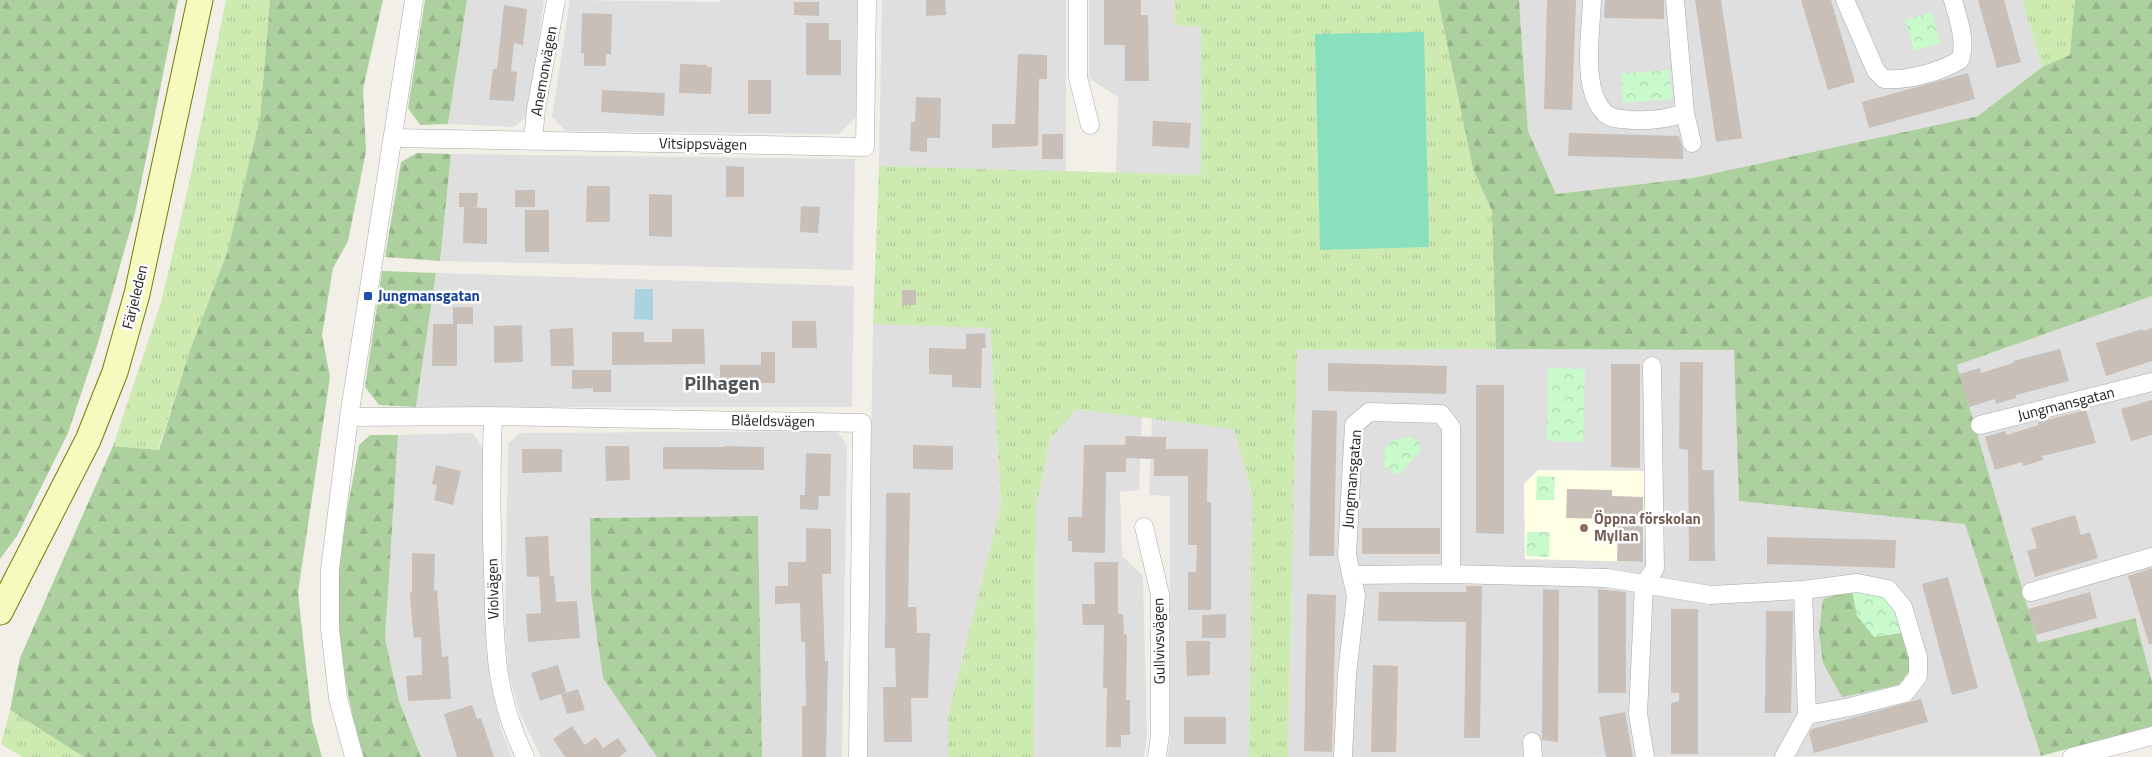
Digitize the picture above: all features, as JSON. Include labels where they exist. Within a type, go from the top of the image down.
[{"type":"main road","name":"Färjeleden","points":[[0,612],[17,575],[50,518],[88,440],[115,372],[137,294],[200,0]]},
{"type":"main road","name":"Färjeleden","points":[[0,598],[17,575]]},
{"type":"street","points":[[354,757],[338,698],[330,629],[330,569],[349,417],[414,0]]},
{"type":"street","name":"Anemonvägen","points":[[533,141],[536,109],[556,0]]},
{"type":"street","name":"Vitsippsvägen","points":[[393,138],[865,147],[867,0]]},
{"type":"street","points":[[1078,0],[1078,77],[1090,125]]},
{"type":"street","points":[[1592,0],[1590,75],[1595,99],[1604,113],[1615,118],[1649,121],[1668,119],[1685,112]]},
{"type":"street","points":[[1675,0],[1685,112],[1692,143]]},
{"type":"street","points":[[1845,0],[1876,70],[1884,80],[1896,80],[1950,66],[1960,60],[1963,51],[1962,36],[1953,0]]},
{"type":"street","points":[[1645,757],[1638,714],[1644,585],[1655,568],[1652,366]]},
{"type":"street","name":"Jungmansgatan","points":[[1980,426],[2152,382]]},
{"type":"street","name":"Jungmansgatan","points":[[1343,757],[1347,674],[1356,596],[1346,555],[1354,425],[1369,412],[1441,414],[1451,427],[1451,574]]},
{"type":"street","name":"Blåeldsvägen","points":[[349,417],[493,416],[862,423],[858,757]]},
{"type":"street","name":"Violvägen","points":[[493,416],[490,479],[494,643],[497,675],[512,730],[524,757]]},
{"type":"street","name":"Gullvivsvägen","points":[[1144,526],[1160,594],[1160,734],[1157,757]]},
{"type":"street","points":[[2032,592],[2152,557]]},
{"type":"street","points":[[1352,575],[1451,574],[1608,578],[1710,595],[1803,590],[1857,583],[1888,589],[1903,607],[1918,657],[1918,676],[1905,693],[1850,707],[1807,715]]},
{"type":"street","points":[[1784,757],[1807,715],[1803,590]]},
{"type":"street","points":[[2072,757],[2152,736]]},
{"type":"shaded area","points":[[467,0],[544,0],[528,115],[514,127],[448,124]]},
{"type":"shaded area","points":[[570,0],[719,2],[719,0],[857,0],[856,117],[839,134],[566,131],[552,117]]},
{"type":"shaded area","points":[[882,0],[1066,0],[1066,172],[879,166]]},
{"type":"shaded area","points":[[1089,0],[1175,0],[1174,25],[1201,26],[1201,175],[1116,173],[1118,97],[1089,78]]},
{"type":"shaded area","points":[[1519,0],[2022,0],[2042,67],[1978,116],[1693,178],[1555,194],[1528,131]]},
{"type":"shaded area","points":[[451,154],[855,159],[853,270],[440,261]]},
{"type":"shaded area","points":[[436,273],[854,286],[852,407],[416,407]]},
{"type":"shaded area","points":[[2152,296],[2152,682],[2134,618],[2038,644],[1956,365]]},
{"type":"shaded area","points":[[873,324],[990,327],[1001,505],[948,716],[948,757],[866,757]]},
{"type":"shaded area","points":[[1297,350],[1735,350],[1739,501],[1965,524],[2041,756],[1288,757]]},
{"type":"shaded area","points":[[1075,409],[1142,417],[1139,490],[1120,492],[1122,556],[1143,576],[1147,735],[1144,757],[1034,757],[1036,509],[1050,439]]},
{"type":"shaded area","points":[[1152,418],[1234,428],[1252,495],[1249,757],[1168,757],[1170,737],[1170,496],[1149,495]]},
{"type":"shaded area","points":[[837,431],[847,445],[842,757],[762,757],[758,516],[590,518],[591,594],[603,678],[657,757],[541,757],[519,711],[508,670],[505,630],[508,444],[520,433]]},
{"type":"shaded area","points":[[473,433],[484,451],[486,644],[490,680],[502,732],[512,757],[421,757],[399,701],[385,638],[398,435]]},
{"type":"shaded area","name":"Öppna förskolan Myllan","points":[[1538,470],[1645,471],[1643,562],[1525,559],[1524,484]]},
{"type":"green space","points":[[0,0],[178,0],[135,213],[98,343],[68,433],[17,536],[0,559]]},
{"type":"green space","points":[[226,0],[270,0],[260,118],[227,253],[189,353],[158,450],[113,446],[161,303],[189,184]]},
{"type":"green space","points":[[270,0],[383,0],[363,89],[366,151],[348,241],[333,268],[322,335],[330,377],[298,592],[312,721],[322,757],[84,757],[10,710],[20,658],[113,446],[159,450],[189,353],[227,253],[260,118]]},
{"type":"green space","points":[[425,0],[467,0],[448,124],[420,125],[408,108]]},
{"type":"green space","points":[[1175,0],[1438,0],[1473,169],[1492,211],[1496,349],[1297,350],[1288,757],[1249,757],[1252,495],[1234,429],[1076,409],[1050,439],[1036,509],[1034,757],[948,757],[948,716],[1001,505],[990,328],[873,324],[879,166],[1201,175],[1201,27],[1174,25]]},
{"type":"green space","points":[[1438,0],[1519,0],[1528,131],[1556,194],[1693,178],[1978,116],[2042,67],[2070,55],[2075,0],[2152,0],[2152,296],[1957,365],[2038,643],[2135,618],[2152,682],[2152,726],[2041,756],[1965,524],[1739,501],[1734,350],[1496,349],[1492,211],[1473,169]]},
{"type":"green space","points":[[2022,0],[2075,0],[2071,55],[2042,67]]},
{"type":"green space","points":[[1932,12],[1940,43],[1914,51],[1905,20]]},
{"type":"green space","points":[[1424,32],[1429,247],[1320,250],[1315,34]]},
{"type":"green space","points":[[1670,70],[1672,99],[1623,103],[1621,74]]},
{"type":"green space","points":[[417,153],[451,154],[440,261],[385,257],[401,162]]},
{"type":"green space","points":[[382,271],[436,273],[416,407],[379,405],[365,387]]},
{"type":"green space","points":[[1548,368],[1585,369],[1583,442],[1547,441]]},
{"type":"green space","points":[[370,435],[398,435],[385,638],[399,701],[421,757],[364,757],[346,685],[339,611],[341,547],[359,445]]},
{"type":"green space","points":[[1411,437],[1420,443],[1421,451],[1398,475],[1384,466],[1385,449],[1392,440]]},
{"type":"green space","points":[[1537,476],[1555,477],[1554,500],[1536,500]]},
{"type":"green space","points":[[758,516],[762,757],[657,757],[603,678],[591,594],[590,518]]},
{"type":"green space","points":[[1527,532],[1550,532],[1549,557],[1526,556]]},
{"type":"green space","points":[[1852,590],[1903,633],[1912,667],[1898,685],[1842,697],[1823,663],[1819,633],[1823,599]]},
{"type":"green space","points":[[1852,590],[1875,593],[1888,599],[1892,604],[1903,633],[1874,637],[1857,616]]},
{"type":"green space","points":[[10,710],[84,757],[22,757],[1,744]]},
{"type":"water","points":[[635,289],[653,289],[653,320],[634,319]]},
{"type":"building","points":[[926,0],[945,0],[946,15],[926,16]]},
{"type":"building","points":[[1104,0],[1141,0],[1141,15],[1148,15],[1149,81],[1125,81],[1125,45],[1104,45]]},
{"type":"building","points":[[1547,0],[1576,0],[1572,110],[1544,109]]},
{"type":"building","points":[[1605,0],[1664,0],[1664,19],[1604,18]]},
{"type":"building","points":[[1695,0],[1721,0],[1742,138],[1716,142]]},
{"type":"building","points":[[1801,0],[1831,0],[1855,82],[1828,90]]},
{"type":"building","points":[[1978,0],[2004,0],[2021,62],[1997,68]]},
{"type":"building","points":[[794,2],[819,2],[819,16],[794,15]]},
{"type":"building","points":[[504,5],[527,9],[523,45],[514,43],[511,71],[517,72],[514,101],[489,100],[493,69],[497,69]]},
{"type":"building","points":[[582,13],[612,14],[611,54],[606,54],[606,66],[584,66],[584,53],[581,53]]},
{"type":"building","points":[[806,23],[829,23],[829,40],[841,40],[841,75],[806,75]]},
{"type":"building","points":[[1018,54],[1047,55],[1047,79],[1039,79],[1038,146],[992,148],[992,124],[1015,124]]},
{"type":"building","points":[[680,64],[707,65],[707,67],[712,67],[711,94],[679,93]]},
{"type":"building","points":[[1968,73],[1975,99],[1869,128],[1862,102]]},
{"type":"building","points":[[748,80],[771,80],[771,114],[748,114]]},
{"type":"building","points":[[602,90],[665,93],[664,116],[601,112]]},
{"type":"building","points":[[916,97],[941,98],[940,138],[927,138],[927,152],[910,151],[911,122],[915,122]]},
{"type":"building","points":[[1153,121],[1191,123],[1189,148],[1152,146]]},
{"type":"building","points":[[1569,133],[1679,136],[1683,149],[1683,159],[1568,156]]},
{"type":"building","points":[[1042,134],[1063,134],[1063,159],[1042,159]]},
{"type":"building","points":[[726,166],[744,167],[744,197],[726,197]]},
{"type":"building","points":[[587,186],[610,186],[610,222],[586,222]]},
{"type":"building","points":[[515,190],[535,190],[535,207],[515,207]]},
{"type":"building","points":[[459,193],[478,193],[477,207],[459,207]]},
{"type":"building","points":[[649,194],[672,195],[672,237],[649,236]]},
{"type":"building","points":[[801,206],[820,207],[818,233],[800,232]]},
{"type":"building","points":[[464,207],[487,208],[487,244],[463,243]]},
{"type":"building","points":[[525,210],[549,210],[549,252],[525,252]]},
{"type":"building","points":[[902,290],[916,290],[916,305],[902,305]]},
{"type":"building","points":[[453,307],[473,307],[473,324],[457,324],[457,366],[432,366],[433,324],[453,324]]},
{"type":"building","points":[[792,321],[816,321],[817,348],[792,348]]},
{"type":"building","points":[[522,325],[523,362],[494,363],[494,326]]},
{"type":"building","points":[[573,328],[574,366],[551,366],[550,329]]},
{"type":"building","points":[[2152,328],[2152,361],[2106,376],[2096,343]]},
{"type":"building","points":[[672,329],[704,329],[705,364],[612,365],[612,332],[644,332],[644,342],[672,342]]},
{"type":"building","points":[[985,333],[986,348],[982,348],[981,388],[952,387],[952,375],[929,374],[929,348],[966,349],[966,334]]},
{"type":"building","points":[[2060,349],[2069,381],[2016,395],[2016,398],[1996,404],[1995,399],[1969,407],[1959,374],[1980,368],[1981,373],[2013,363],[2013,361]]},
{"type":"building","points":[[761,352],[775,352],[775,383],[761,383],[761,390],[720,390],[720,365],[761,365]]},
{"type":"building","points":[[1680,362],[1703,362],[1702,470],[1714,470],[1715,561],[1689,561],[1688,450],[1679,449]]},
{"type":"building","points":[[1328,363],[1447,366],[1446,394],[1328,391]]},
{"type":"building","points":[[1611,364],[1640,364],[1640,468],[1611,467]]},
{"type":"building","points":[[572,370],[611,370],[611,392],[593,392],[593,388],[572,389]]},
{"type":"building","points":[[1476,385],[1504,385],[1504,534],[1476,533]]},
{"type":"building","points":[[2152,400],[2152,435],[2131,441],[2121,409]]},
{"type":"building","points":[[1312,410],[1337,411],[1334,556],[1309,556]]},
{"type":"building","points":[[2086,410],[2096,443],[2042,456],[2043,460],[2023,466],[2022,462],[1995,470],[1985,437],[2005,431],[2007,435],[2039,425],[2038,422]]},
{"type":"building","points":[[1126,436],[1166,437],[1166,449],[1208,449],[1207,502],[1211,502],[1211,610],[1188,610],[1188,572],[1196,572],[1197,545],[1188,545],[1188,476],[1154,476],[1154,459],[1126,458],[1126,472],[1106,472],[1105,553],[1072,552],[1072,541],[1068,541],[1068,517],[1082,517],[1084,445],[1125,445]]},
{"type":"building","points":[[913,445],[953,446],[953,470],[913,469]]},
{"type":"building","points":[[605,446],[629,446],[630,480],[606,481]]},
{"type":"building","points":[[663,447],[764,447],[764,470],[663,469]]},
{"type":"building","points":[[522,449],[562,449],[562,472],[522,473]]},
{"type":"building","points":[[806,453],[831,454],[830,496],[819,496],[818,510],[800,509],[800,495],[805,495]]},
{"type":"building","points":[[436,465],[461,471],[453,505],[434,500],[437,485],[432,484]]},
{"type":"building","points":[[1567,489],[1612,490],[1612,496],[1643,497],[1643,562],[1617,561],[1618,519],[1566,518]]},
{"type":"building","points":[[886,493],[910,493],[908,607],[916,607],[917,633],[930,633],[928,698],[911,698],[912,742],[884,742],[883,687],[896,687],[895,648],[885,648]]},
{"type":"building","points":[[2075,515],[2081,535],[2090,532],[2098,558],[2035,577],[2027,551],[2037,548],[2031,528]]},
{"type":"building","points":[[806,528],[831,529],[831,574],[822,574],[825,661],[828,661],[826,757],[802,757],[802,706],[806,706],[805,642],[801,642],[800,603],[775,604],[775,586],[788,586],[788,562],[806,562]]},
{"type":"building","points":[[1362,528],[1440,528],[1440,554],[1362,554]]},
{"type":"building","points":[[548,536],[550,576],[527,577],[525,537]]},
{"type":"building","points":[[1767,537],[1896,540],[1895,568],[1767,564]]},
{"type":"building","points":[[412,553],[435,554],[434,590],[437,590],[442,657],[448,656],[451,699],[408,701],[406,676],[422,675],[421,637],[414,638],[412,621],[410,592],[412,592]]},
{"type":"building","points":[[1094,562],[1118,562],[1118,614],[1123,614],[1124,634],[1127,635],[1126,700],[1130,700],[1130,735],[1121,735],[1121,747],[1106,747],[1107,688],[1103,688],[1104,625],[1083,625],[1082,604],[1095,604]]},
{"type":"building","points":[[2152,568],[2152,644],[2149,644],[2128,576]]},
{"type":"building","points":[[539,576],[554,576],[556,602],[577,601],[580,638],[528,642],[526,614],[541,613]]},
{"type":"building","points":[[1948,577],[1978,688],[1952,695],[1922,584]]},
{"type":"building","points":[[1466,586],[1482,586],[1480,738],[1464,738],[1466,622],[1378,621],[1379,592],[1466,592]]},
{"type":"building","points":[[1543,589],[1559,590],[1558,742],[1542,740]]},
{"type":"building","points":[[1598,589],[1626,592],[1626,693],[1598,693]]},
{"type":"building","points":[[2090,592],[2097,618],[2036,635],[2028,609]]},
{"type":"building","points":[[1307,594],[1336,595],[1332,752],[1304,751]]},
{"type":"building","points":[[1671,609],[1698,609],[1698,754],[1671,754],[1671,703],[1679,701],[1679,693],[1671,693]]},
{"type":"building","points":[[1766,611],[1793,611],[1791,713],[1765,713]]},
{"type":"building","points":[[1226,614],[1226,638],[1202,638],[1202,615]]},
{"type":"building","points":[[1186,641],[1210,641],[1210,675],[1187,676]]},
{"type":"building","points":[[558,665],[566,692],[540,701],[531,673]]},
{"type":"building","points":[[1373,665],[1398,666],[1396,752],[1371,752]]},
{"type":"building","points":[[578,689],[585,710],[567,714],[561,694]]},
{"type":"building","points":[[1921,699],[1928,722],[1814,753],[1809,733],[1812,729]]},
{"type":"building","points":[[472,705],[477,719],[481,718],[494,757],[457,757],[444,714]]},
{"type":"building","points":[[1625,712],[1633,757],[1606,757],[1599,717]]},
{"type":"building","points":[[1184,717],[1226,717],[1226,744],[1184,744]]},
{"type":"building","points":[[572,726],[585,745],[596,737],[603,748],[618,738],[627,751],[619,757],[565,757],[553,739]]},
{"type":"place","name":"Jungmansgatan","points":[[368,296]]},
{"type":"place","name":"Öppna förskolan Myllan","points":[[1584,528]]},
{"type":"district","name":"Pilhagen","points":[[722,383]]}]
